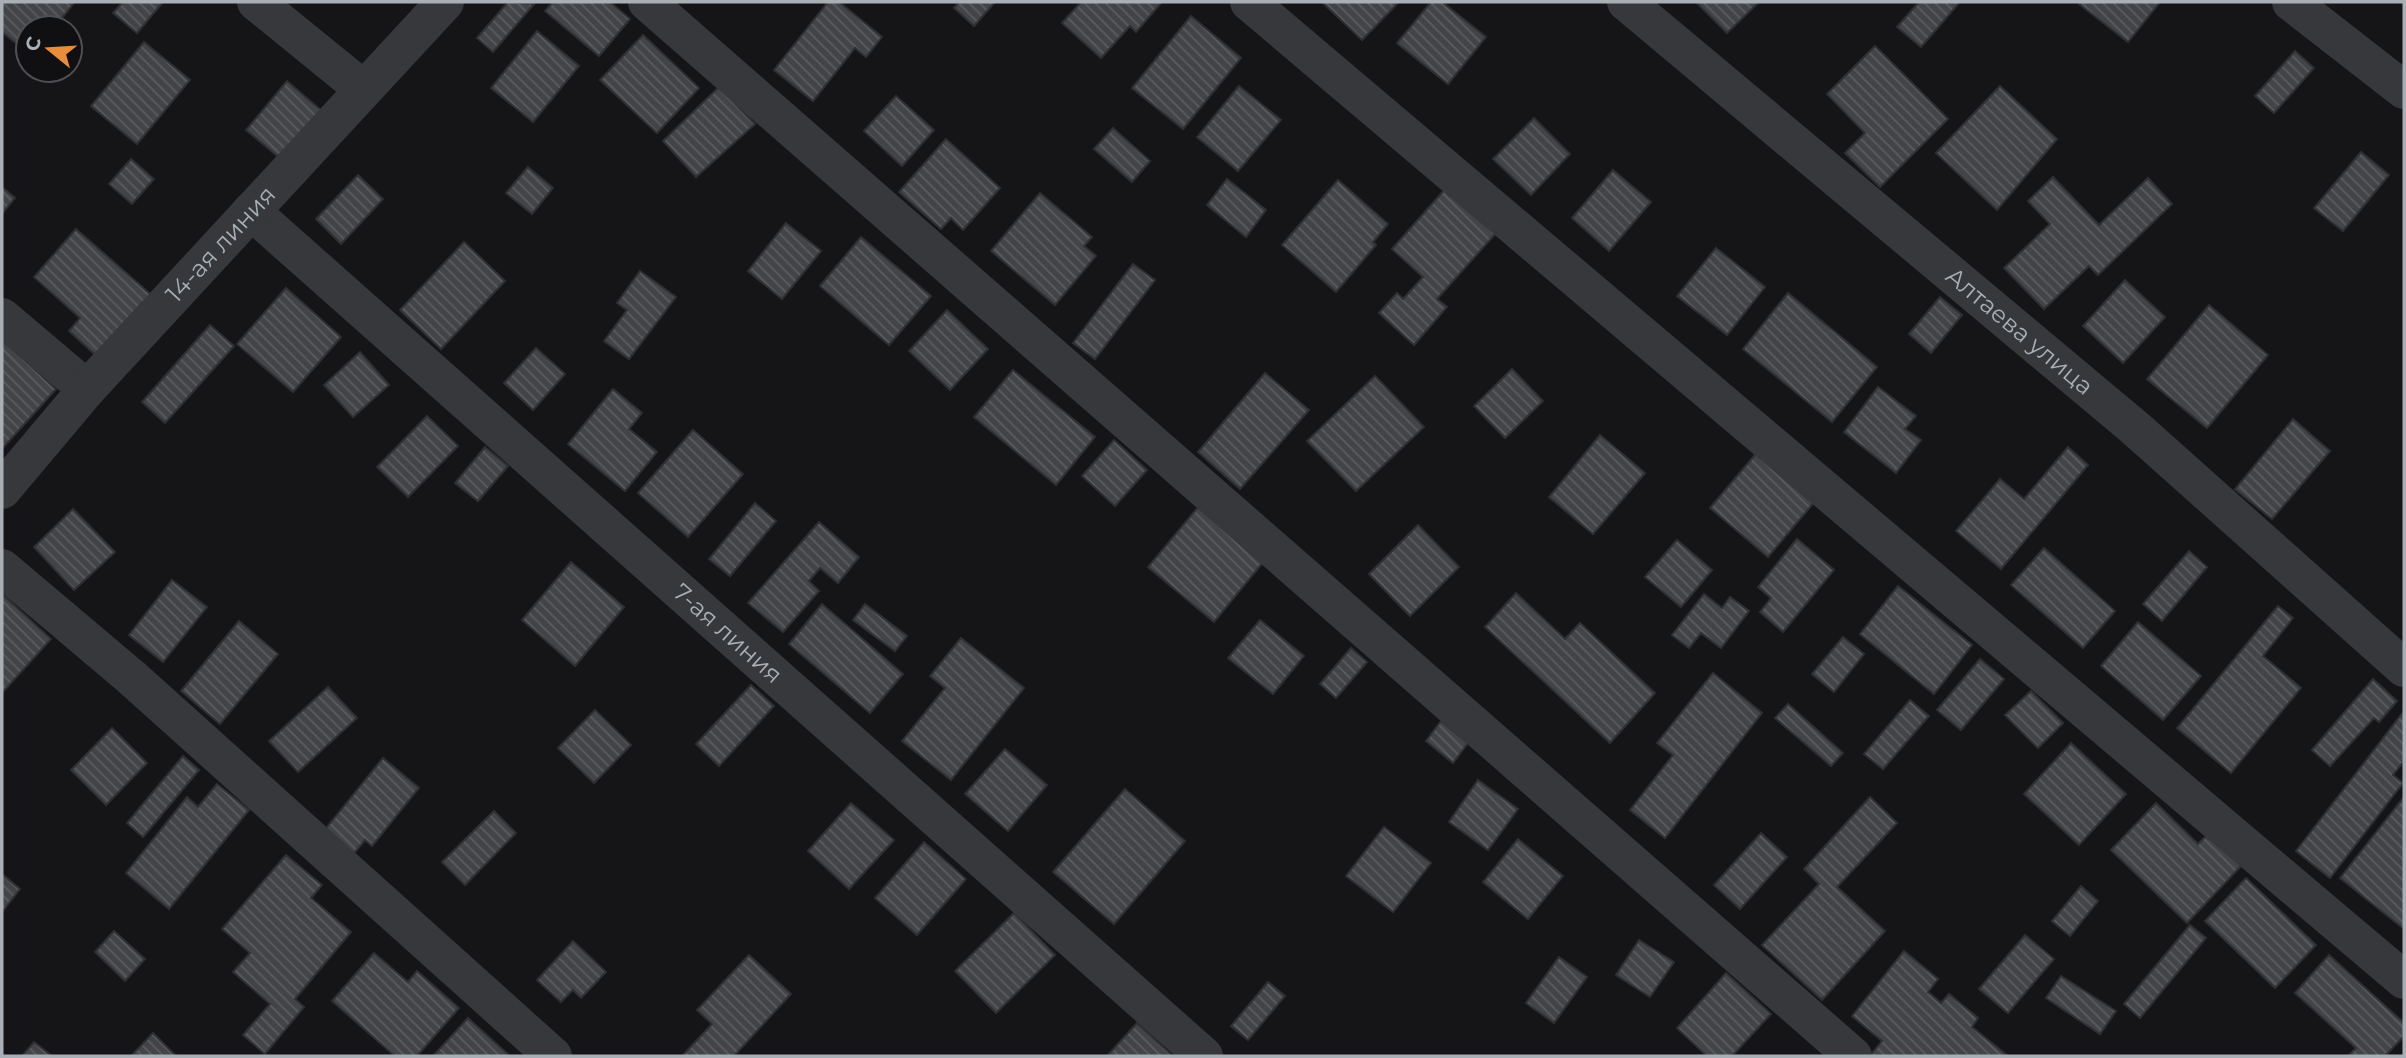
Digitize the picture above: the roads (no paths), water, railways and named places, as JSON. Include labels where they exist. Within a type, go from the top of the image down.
[{"type":"street","points":[[256,2],[363,89]]},
{"type":"street","name":"14-ая линия","points":[[2,490],[87,389],[444,2]]},
{"type":"street","points":[[647,2],[1853,1056]]},
{"type":"street","points":[[1249,2],[2404,980]]},
{"type":"street","name":"Алтаева улица","points":[[1626,2],[2135,428],[2404,668]]},
{"type":"street","points":[[2291,2],[2404,90]]},
{"type":"street","name":"7-ая линия","points":[[251,211],[1204,1056]]},
{"type":"street","points":[[2,317],[87,389]]},
{"type":"street","points":[[2,568],[131,677],[553,1056]]}]
